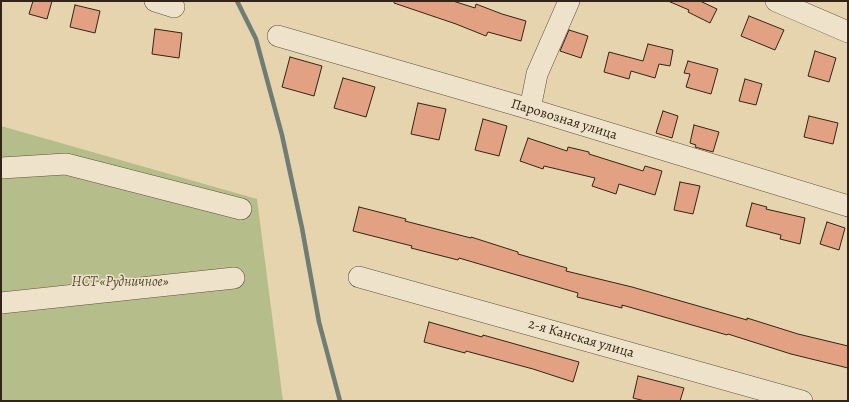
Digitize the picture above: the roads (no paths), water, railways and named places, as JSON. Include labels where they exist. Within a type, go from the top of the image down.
[{"type":"street","points":[[530,109],[537,74],[569,1]]},
{"type":"street","points":[[776,1],[848,32]]},
{"type":"street","name":"Паровозная улица","points":[[278,36],[530,109],[848,206]]},
{"type":"street","points":[[1,168],[66,164],[241,209]]},
{"type":"street","name":"2-я Канская улица","points":[[359,277],[802,401]]},
{"type":"street","points":[[1,303],[234,278]]},
{"type":"waterway","points":[[237,1],[256,39],[282,135],[302,228],[319,322],[340,401]]},
{"type":"park label","name":"НСТ «Рудничное»","points":[[120,283]]}]
